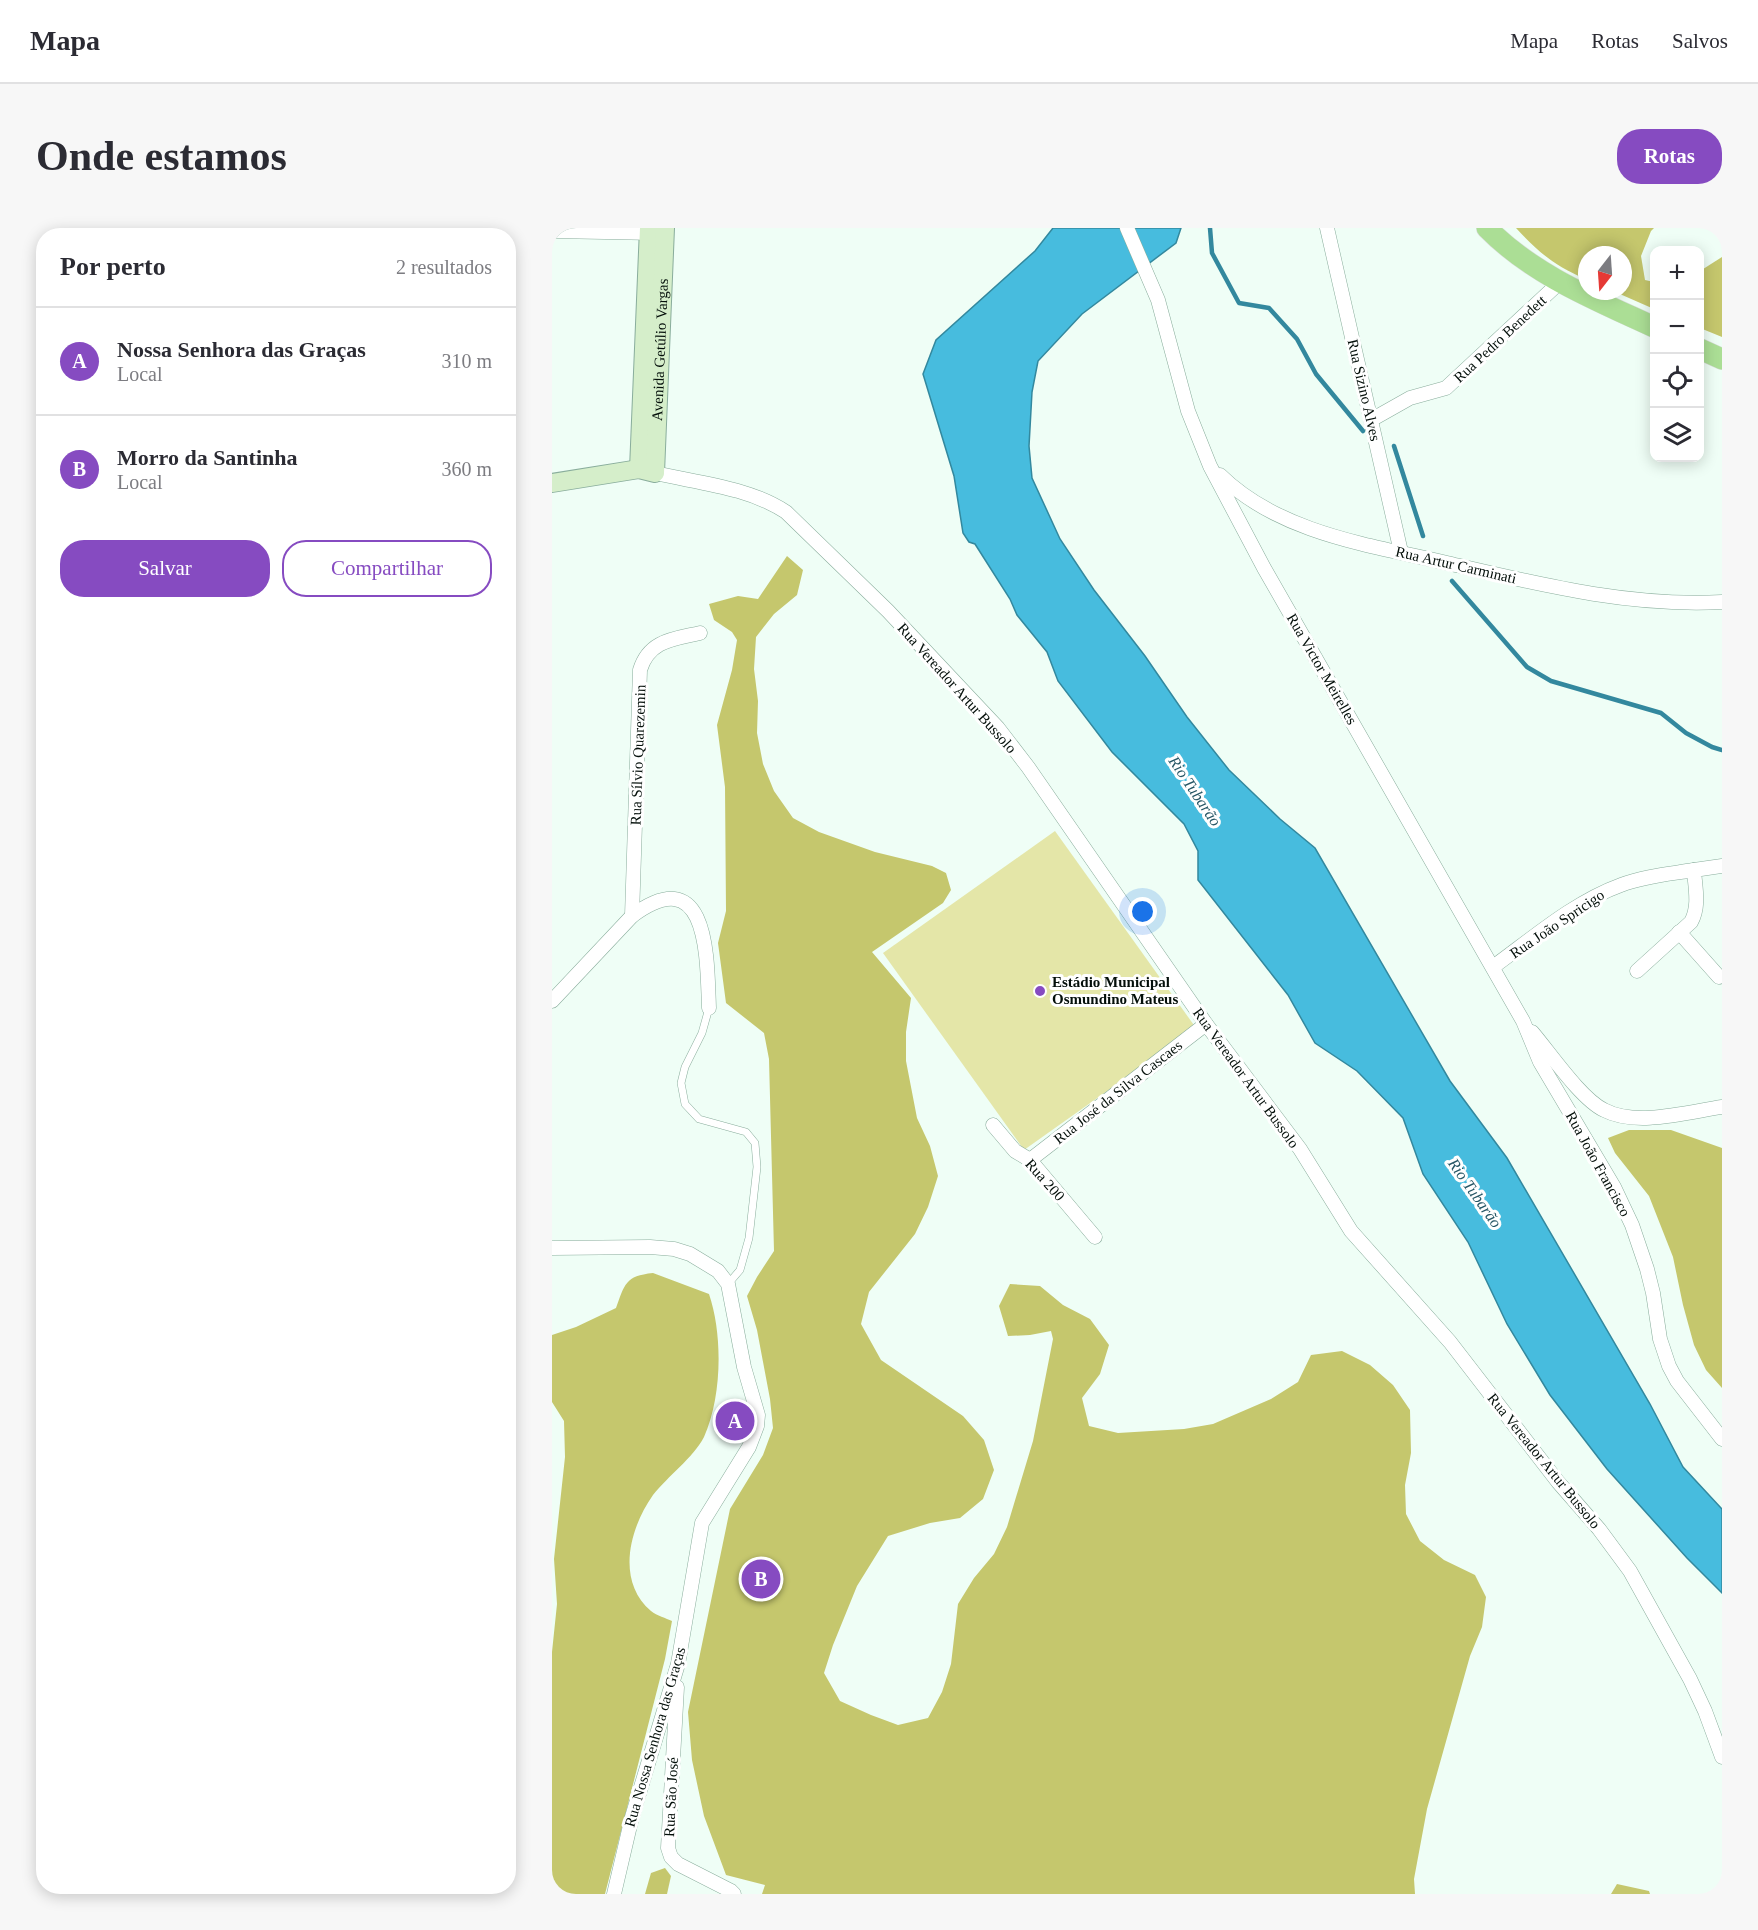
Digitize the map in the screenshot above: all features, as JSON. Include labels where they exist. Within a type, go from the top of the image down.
[{"type":"main road","points":[[1487,228],[1518,254],[1560,282],[1650,325]]},
{"type":"main road","points":[[1704,351],[1722,359]]},
{"type":"street","name":"Rua Victor Meirelles","points":[[1127,228],[1158,300],[1188,411],[1210,466],[1264,568],[1523,1021]]},
{"type":"street","name":"Rua Sizino Alves","points":[[1327,228],[1401,552]]},
{"type":"street","points":[[552,231],[657,231]]},
{"type":"street","name":"Avenida Getúlio Vargas","points":[[647,471],[657,231]]},
{"type":"street","name":"Rua Pedro Benedett","points":[[1371,420],[1410,398],[1446,388],[1560,282]]},
{"type":"street","name":"Rua Artur Carminati","points":[[1210,466],[1232,487],[1272,512],[1325,533],[1545,586],[1647,601],[1722,602]]},
{"type":"street","points":[[552,483],[647,471]]},
{"type":"street","name":"Rua Vereador Artur Bussolo","points":[[647,471],[741,492],[775,505],[799,523],[871,593],[998,729],[1206,1024],[1300,1149],[1351,1231],[1450,1342],[1630,1571],[1690,1679],[1705,1710],[1722,1757]]},
{"type":"street","name":"Rua Sílvio Quarezemin","points":[[632,916],[640,670],[646,654],[651,649],[668,640],[700,633]]},
{"type":"street","name":"Rua João Spricigo","points":[[1493,967],[1577,907],[1606,891],[1640,879],[1722,866]]},
{"type":"street","points":[[1637,971],[1695,915],[1694,870]]},
{"type":"street","points":[[552,1000],[632,916],[647,905],[672,897],[682,899],[690,905],[700,929],[705,948],[709,1008]]},
{"type":"street","points":[[1679,932],[1719,977]]},
{"type":"street","points":[[1523,1021],[1592,1102],[1604,1110],[1619,1115],[1654,1117],[1722,1107]]},
{"type":"street","name":"Rua João Francisco","points":[[1523,1021],[1540,1062],[1614,1187],[1632,1225],[1647,1269],[1660,1339],[1669,1366],[1692,1401],[1722,1439]]},
{"type":"street","name":"Rua José da Silva Cascaes","points":[[1030,1160],[1206,1024]]},
{"type":"street","name":"Rua 200","points":[[993,1125],[1015,1151],[1030,1160],[1095,1238]]},
{"type":"street","points":[[552,1248],[650,1247],[674,1249],[707,1263],[725,1277],[729,1284]]},
{"type":"street","name":"Rua Nossa Senhora das Graças","points":[[614,1894],[632,1817],[678,1664],[702,1522],[749,1447],[757,1425],[757,1406],[744,1367],[729,1284]]},
{"type":"street","name":"Rua São José","points":[[678,1664],[668,1848],[671,1857],[678,1864],[734,1894]]},
{"type":"lane","points":[[709,1008],[702,1033],[683,1075],[681,1083],[685,1104],[699,1119],[746,1132],[755,1143],[757,1167],[749,1238],[740,1270],[729,1284]]},
{"type":"green space","name":"Estádio Municipal Osmundino Mateus","points":[[1055,831],[1196,1028],[1024,1150],[883,953]]},
{"type":"shaded area","points":[[1516,228],[1654,228],[1641,256],[1645,280],[1650,281],[1650,307],[1632,299],[1632,246],[1578,246],[1578,276],[1548,258]]},
{"type":"shaded area","points":[[1722,257],[1722,337],[1704,330],[1704,268]]},
{"type":"shaded area","points":[[787,556],[803,570],[797,595],[774,614],[756,637],[754,669],[758,701],[757,733],[763,764],[774,791],[793,818],[819,832],[875,852],[932,866],[946,873],[951,890],[943,903],[872,952],[911,998],[906,1032],[906,1061],[917,1118],[930,1146],[938,1176],[928,1207],[915,1234],[869,1292],[861,1324],[881,1360],[963,1416],[984,1440],[994,1470],[983,1499],[960,1518],[930,1523],[888,1536],[857,1586],[824,1673],[840,1701],[898,1725],[928,1718],[942,1692],[951,1664],[958,1604],[974,1578],[994,1554],[1007,1527],[1033,1441],[1053,1339],[1051,1331],[1008,1336],[999,1306],[1010,1284],[1040,1286],[1063,1305],[1090,1319],[1109,1345],[1100,1374],[1082,1398],[1089,1426],[1118,1433],[1184,1429],[1213,1424],[1271,1399],[1298,1382],[1311,1355],[1342,1351],[1370,1365],[1393,1385],[1410,1410],[1411,1453],[1405,1485],[1406,1514],[1420,1541],[1444,1560],[1475,1575],[1486,1597],[1482,1627],[1470,1656],[1427,1809],[1414,1879],[1415,1894],[762,1894],[765,1885],[726,1875],[704,1816],[692,1760],[688,1712],[730,1509],[763,1455],[773,1428],[757,1330],[747,1296],[774,1251],[769,1059],[764,1033],[726,1003],[718,943],[726,911],[725,787],[717,725],[732,670],[737,640],[732,632],[714,620],[709,604],[738,596],[758,599]]},
{"type":"shaded area","points":[[1629,1130],[1671,1130],[1722,1148],[1722,1388],[1706,1370],[1694,1345],[1673,1257],[1649,1196],[1615,1153],[1608,1138]]},
{"type":"shaded area","points":[[653,1273],[709,1294],[717,1328],[719,1366],[714,1404],[704,1437],[694,1452],[653,1495],[638,1523],[633,1539],[630,1570],[633,1585],[640,1599],[651,1611],[672,1621],[665,1659],[605,1894],[552,1894],[552,1652],[557,1604],[554,1559],[565,1457],[564,1421],[552,1402],[552,1335],[576,1327],[616,1308],[624,1287],[631,1279]]},
{"type":"shaded area","points":[[665,1868],[671,1876],[667,1894],[645,1894],[651,1873]]},
{"type":"shaded area","points":[[1617,1884],[1649,1891],[1650,1894],[1611,1894]]},
{"type":"water","name":"Rio Tubarão","points":[[1053,228],[1181,228],[1176,243],[1082,314],[1038,361],[1032,392],[1029,446],[1032,478],[1060,539],[1094,590],[1145,656],[1187,717],[1229,770],[1280,819],[1315,848],[1450,1081],[1507,1158],[1650,1404],[1683,1467],[1722,1509],[1722,1593],[1687,1558],[1607,1469],[1550,1395],[1507,1324],[1468,1242],[1423,1174],[1403,1118],[1357,1071],[1315,1043],[1288,995],[1198,880],[1198,851],[1184,824],[1112,752],[1058,681],[1047,652],[1017,615],[1010,599],[975,544],[969,542],[963,533],[954,476],[923,374],[936,340],[1035,251]]},
{"type":"waterway","points":[[1210,228],[1212,253],[1239,303],[1269,308],[1297,339],[1316,374],[1363,431]]},
{"type":"waterway","points":[[1394,446],[1423,536]]},
{"type":"waterway","points":[[1452,581],[1527,667],[1551,681],[1661,713],[1686,733],[1722,750]]},
{"type":"place","name":"Estádio Municipal Osmundino Mateus","points":[[1040,991]]},
{"type":"place","name":"Nossa Senhora das Graças","points":[[735,1421]]},
{"type":"place","name":"Morro da Santinha","points":[[761,1579]]}]
